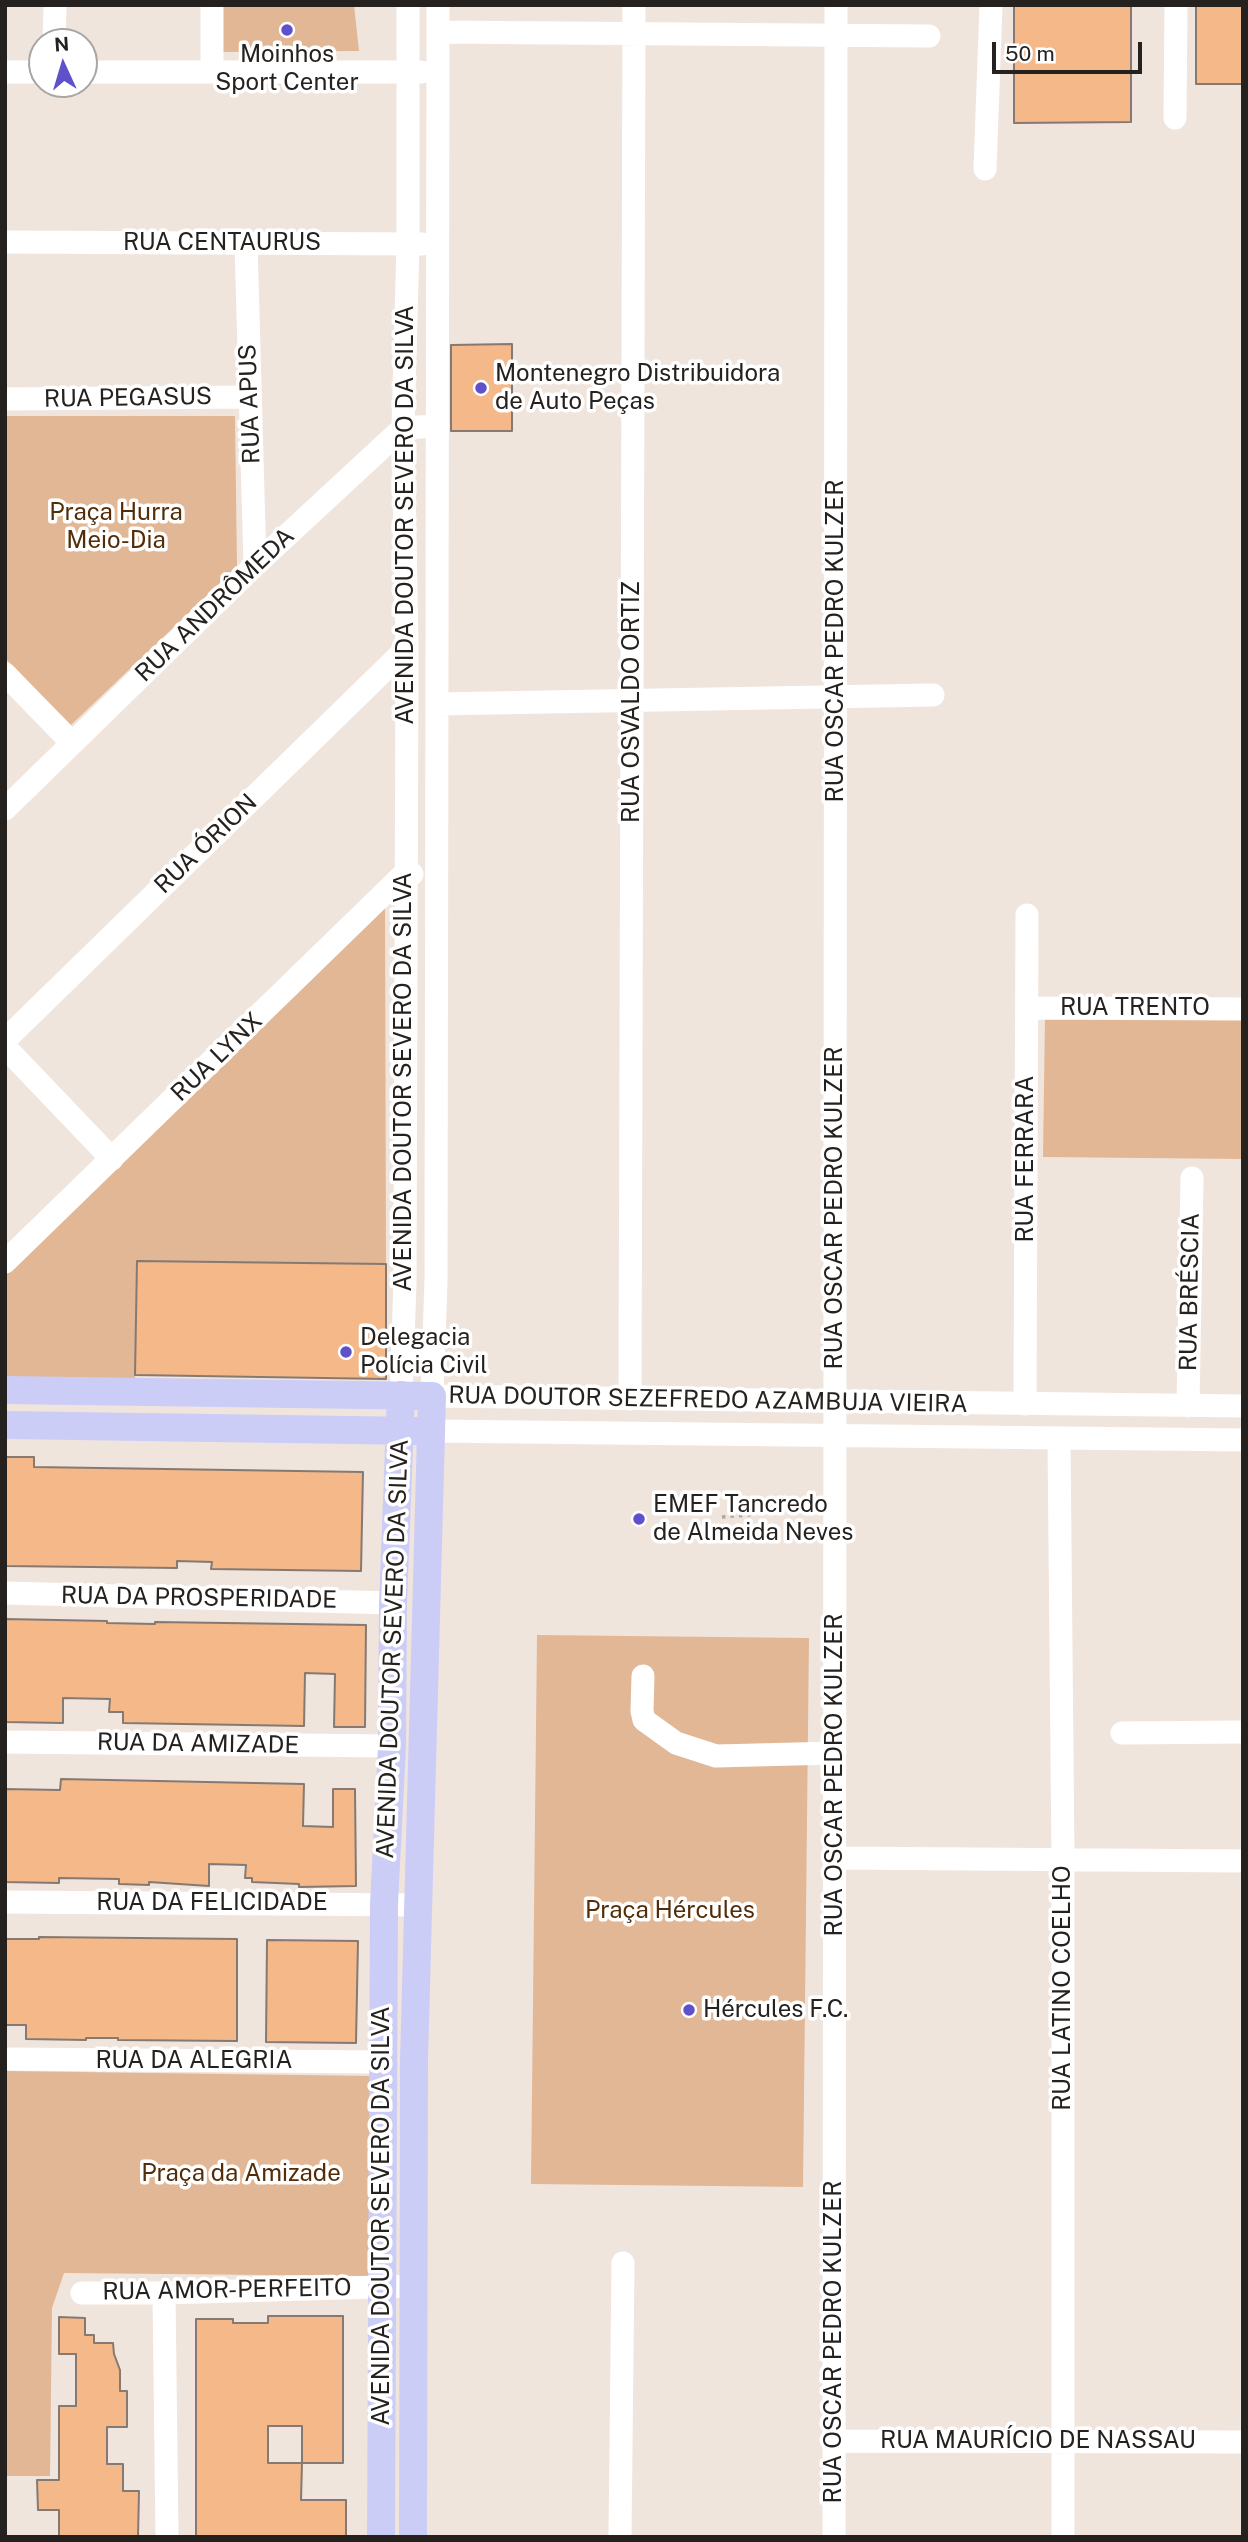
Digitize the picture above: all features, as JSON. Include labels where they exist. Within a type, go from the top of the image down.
[{"type":"main road","name":"RUA DOUTOR SEZEFREDO AZAMBUJA VIEIRA","points":[[5,1390],[432,1396]]},
{"type":"main road","points":[[186,1428],[189,1393]]},
{"type":"main road","name":"AVENIDA DOUTOR SEVERO DA SILVA","points":[[381,2537],[384,1904],[401,1395]]},
{"type":"main road","name":"AVENIDA DOUTOR SEVERO DA SILVA","points":[[413,2537],[414,2060],[432,1396]]},
{"type":"main road","name":"RUA DOUTOR SEZEFREDO AZAMBUJA VIEIRA","points":[[5,1425],[431,1431]]},
{"type":"street","points":[[54,28],[55,5]]},
{"type":"street","points":[[212,5],[212,72]]},
{"type":"street","name":"AVENIDA DOUTOR SEVERO DA SILVA","points":[[401,1395],[405,1282],[404,874],[407,648],[403,428],[408,244],[408,5]]},
{"type":"street","name":"AVENIDA DOUTOR SEVERO DA SILVA","points":[[432,1396],[436,1281],[438,5]]},
{"type":"street","name":"RUA OSVALDO ORTIZ","points":[[629,1399],[634,5]]},
{"type":"street","name":"RUA OSCAR PEDRO KULZER","points":[[834,2537],[836,5]]},
{"type":"street","points":[[985,169],[991,5]]},
{"type":"street","points":[[1175,118],[1176,5]]},
{"type":"street","points":[[438,32],[929,36]]},
{"type":"street","points":[[5,72],[28,72]]},
{"type":"street","points":[[98,72],[438,72]]},
{"type":"street","name":"RUA CENTAURUS","points":[[5,242],[438,244]]},
{"type":"street","name":"RUA APUS","points":[[246,243],[255,565]]},
{"type":"street","name":"RUA PEGASUS","points":[[5,399],[250,397]]},
{"type":"street","points":[[403,428],[438,426]]},
{"type":"street","name":"RUA ANDRÔMEDA","points":[[5,809],[255,565],[403,428]]},
{"type":"street","name":"RUA ÓRION","points":[[5,1040],[407,648]]},
{"type":"street","points":[[5,674],[72,743]]},
{"type":"street","points":[[437,704],[933,695]]},
{"type":"street","points":[[404,874],[437,875]]},
{"type":"street","name":"RUA LYNX","points":[[5,1262],[404,874]]},
{"type":"street","name":"RUA FERRARA","points":[[1025,1404],[1027,915]]},
{"type":"street","name":"RUA TRENTO","points":[[1027,1008],[1243,1009]]},
{"type":"street","points":[[5,1047],[112,1159]]},
{"type":"street","name":"RUA BRÉSCIA","points":[[1188,1406],[1192,1178]]},
{"type":"street","points":[[405,1282],[436,1281]]},
{"type":"street","name":"RUA DOUTOR SEZEFREDO AZAMBUJA VIEIRA","points":[[432,1396],[1243,1406]]},
{"type":"street","name":"RUA DOUTOR SEZEFREDO AZAMBUJA VIEIRA","points":[[431,1431],[1243,1440]]},
{"type":"street","name":"RUA LATINO COELHO","points":[[1059,1439],[1063,1860],[1063,2537]]},
{"type":"street","name":"RUA DA PROSPERIDADE","points":[[5,1593],[393,1603]]},
{"type":"street","points":[[643,1676],[644,1720],[676,1743],[716,1756],[835,1753]]},
{"type":"street","points":[[1122,1733],[1243,1732]]},
{"type":"street","name":"RUA DA AMIZADE","points":[[5,1742],[391,1746]]},
{"type":"street","points":[[835,1858],[1243,1861]]},
{"type":"street","name":"RUA DA FELICIDADE","points":[[5,1902],[418,1905]]},
{"type":"street","name":"RUA DA ALEGRIA","points":[[5,2059],[383,2062]]},
{"type":"street","points":[[620,2537],[622,2263]]},
{"type":"street","name":"RUA AMOR-PERFEITO","points":[[82,2293],[414,2287]]},
{"type":"street","points":[[164,2293],[166,2537]]},
{"type":"street","name":"RUA MAURÍCIO DE NASSAU","points":[[834,2441],[1243,2442]]},
{"type":"path","points":[[722,1517],[749,1515],[772,1505],[813,1499]]},
{"type":"green space","name":"Moinhos Sport Center","points":[[215,5],[354,5],[359,51],[221,52]]},
{"type":"green space","name":"Praça Hurra Meio-Dia","points":[[5,416],[235,416],[237,567],[71,725],[5,658]]},
{"type":"green space","points":[[385,903],[386,1264],[137,1261],[135,1379],[5,1379],[5,1273]]},
{"type":"green space","points":[[1045,1016],[1243,1018],[1243,1159],[1043,1157]]},
{"type":"green space","name":"Praça Hércules","points":[[537,1635],[809,1638],[803,2187],[531,2184]]},
{"type":"green space","name":"Praça da Amizade","points":[[5,2071],[372,2076],[368,2276],[64,2273],[52,2308],[50,2476],[5,2476]]},
{"type":"building","points":[[1014,5],[1131,5],[1131,122],[1014,123]]},
{"type":"building","points":[[1196,5],[1243,5],[1243,84],[1196,84]]},
{"type":"building","name":"Montenegro Distribuidora de Auto Peças","points":[[512,344],[512,431],[451,431],[451,345]]},
{"type":"building","points":[[137,1261],[386,1264],[386,1379],[135,1375]]},
{"type":"building","points":[[5,1457],[34,1457],[34,1467],[363,1472],[361,1571],[211,1569],[212,1562],[177,1561],[177,1568],[5,1566]]},
{"type":"building","points":[[5,1619],[155,1624],[366,1625],[365,1727],[334,1727],[335,1674],[305,1673],[304,1726],[123,1723],[123,1712],[109,1712],[110,1699],[63,1698],[63,1723],[5,1722]]},
{"type":"building","points":[[61,1779],[304,1784],[303,1826],[333,1827],[333,1789],[355,1789],[356,1886],[299,1887],[299,1884],[252,1882],[252,1878],[245,1878],[246,1865],[209,1864],[209,1886],[149,1882],[149,1885],[119,1884],[119,1879],[59,1878],[59,1883],[5,1882],[5,1789],[60,1790]]},
{"type":"building","points":[[5,1939],[237,1939],[237,2041],[26,2039],[26,2025],[5,2025]]},
{"type":"building","points":[[267,1940],[358,1941],[356,2043],[266,2042]]},
{"type":"building","points":[[268,2316],[343,2316],[343,2463],[302,2463],[301,2500],[346,2500],[346,2537],[196,2536],[196,2319],[268,2323]],"holes":[[[268,2426],[302,2426],[302,2463],[268,2463]]]},
{"type":"building","points":[[59,2317],[85,2318],[85,2335],[94,2335],[94,2343],[113,2343],[120,2370],[120,2391],[127,2391],[127,2427],[107,2427],[107,2464],[123,2464],[123,2491],[139,2491],[138,2537],[59,2537],[59,2510],[38,2510],[37,2480],[59,2480],[59,2406],[76,2406],[76,2354],[59,2354]]},
{"type":"place","name":"Moinhos Sport Center","points":[[287,30]]},
{"type":"place","name":"Montenegro Distribuidora de Auto Peças","points":[[481,388]]},
{"type":"place","name":"Delegacia Polícia Civil","points":[[346,1352]]},
{"type":"place","name":"EMEF Tancredo de Almeida Neves","points":[[639,1519]]},
{"type":"place","name":"Hércules F.C.","points":[[689,2010]]}]
